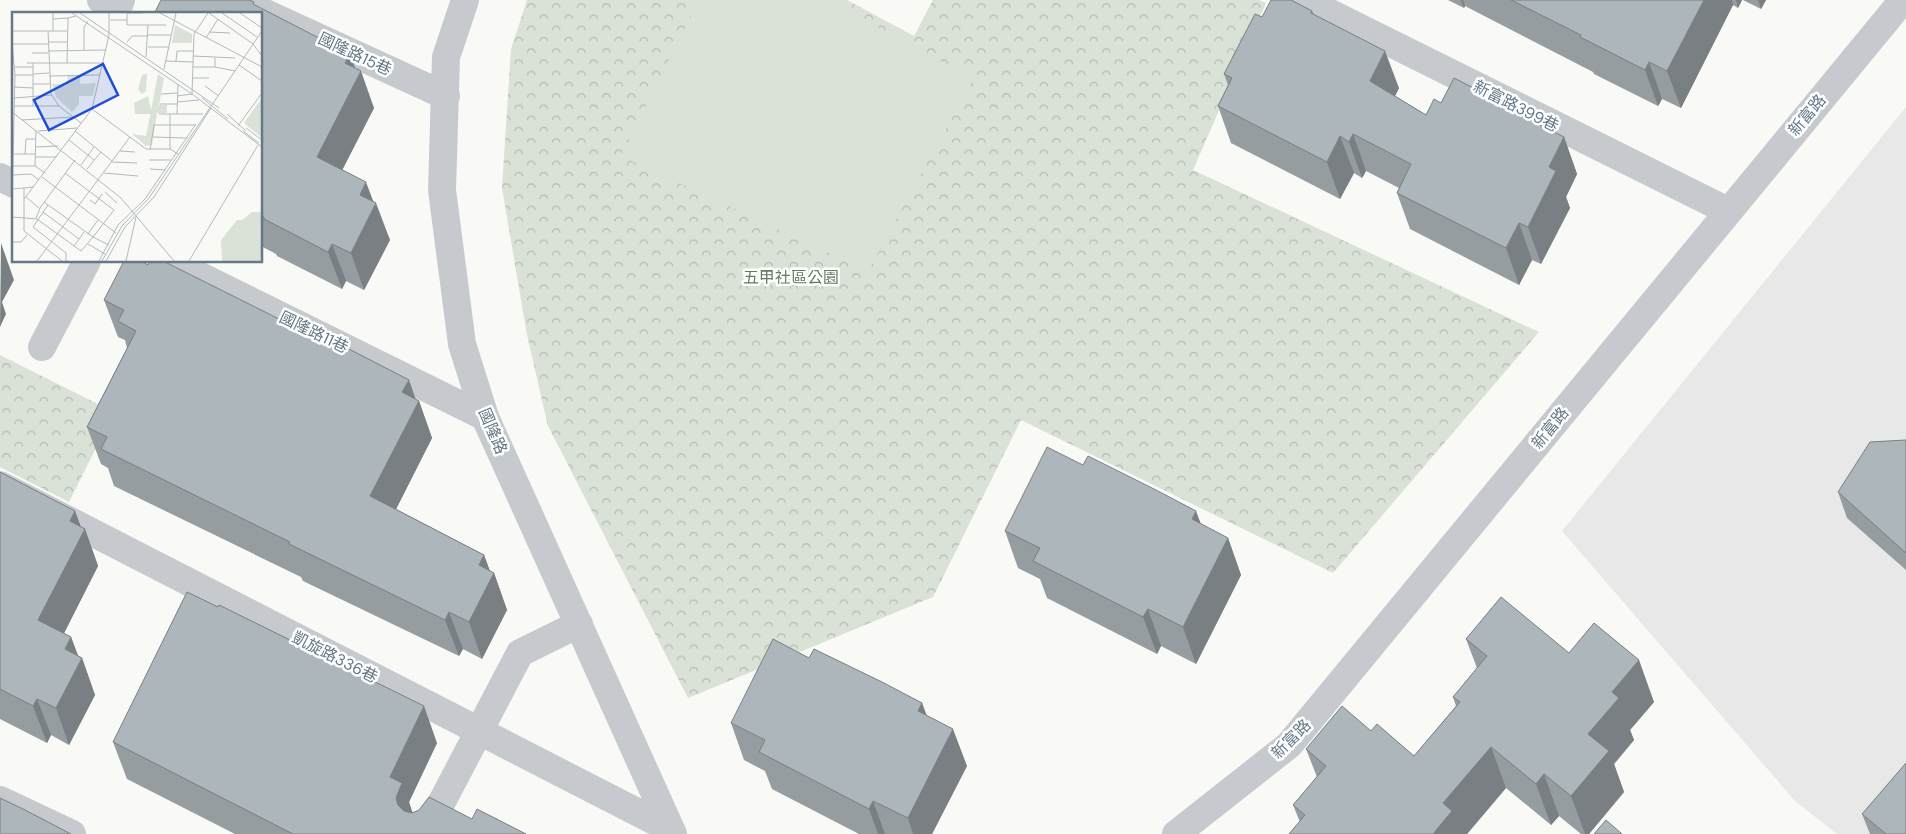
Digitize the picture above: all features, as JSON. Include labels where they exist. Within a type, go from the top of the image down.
[{"type":"street","points":[[101,0],[118,8],[121,0]]},
{"type":"street","name":"國隆路15巷","points":[[237,0],[446,96]]},
{"type":"street","name":"國隆路","points":[[465,0],[446,57],[442,190],[462,344],[485,417],[672,832]]},
{"type":"street","name":"新富路399巷","points":[[1304,0],[1728,212]]},
{"type":"street","name":"新富路","points":[[1176,834],[1289,745],[1902,0]]},
{"type":"street","points":[[0,178],[12,183]]},
{"type":"street","points":[[42,347],[86,262]]},
{"type":"street","name":"國隆路11巷","points":[[172,262],[485,417]]},
{"type":"street","name":"凱旋路336巷","points":[[0,485],[672,832]]},
{"type":"street","points":[[425,834],[520,653],[578,624]]},
{"type":"street","points":[[0,800],[72,834]]},
{"type":"shaded area","points":[[1906,107],[1906,834],[1837,834],[1796,802],[1562,531]]},
{"type":"green space","name":"五甲社區公園","points":[[527,0],[847,0],[914,36],[933,0],[1259,0],[1266,3],[1193,170],[1539,332],[1333,573],[1021,420],[933,597],[688,698],[548,426],[527,335],[502,188],[511,49]]},
{"type":"green space","points":[[699,0],[828,0],[973,79],[868,271],[621,156]]},
{"type":"green space","points":[[0,355],[114,412],[69,502],[0,467]]},
{"type":"building","points":[[161,0],[249,0],[254,2],[253,4],[350,54],[345,63],[361,71],[317,157],[366,182],[360,195],[376,203],[351,253],[332,244],[328,252],[262,216],[262,12],[155,12]]},
{"type":"building","points":[[1271,0],[1291,0],[1312,11],[1311,13],[1385,51],[1370,81],[1426,115],[1434,99],[1441,103],[1454,78],[1491,97],[1489,99],[1564,137],[1549,167],[1556,171],[1528,227],[1519,223],[1506,248],[1397,193],[1411,164],[1353,134],[1349,142],[1340,136],[1327,162],[1218,106],[1232,78],[1224,74],[1255,14],[1262,17]]},
{"type":"building","points":[[1511,0],[1704,0],[1667,71],[1649,62],[1645,70]]},
{"type":"building","points":[[123,262],[143,262],[148,265],[150,262],[165,262],[345,352],[347,348],[409,380],[402,392],[419,401],[370,496],[484,555],[479,565],[494,573],[469,622],[449,612],[445,620],[101,449],[107,437],[87,427],[136,331],[118,321],[124,310],[104,300]]},
{"type":"building","points":[[1906,440],[1906,553],[1838,492],[1870,442]]},
{"type":"building","points":[[1047,447],[1083,465],[1088,456],[1156,490],[1196,511],[1192,519],[1228,538],[1183,627],[1148,609],[1143,617],[1033,561],[1040,548],[1005,531]]},
{"type":"building","points":[[0,472],[75,511],[70,521],[85,529],[38,620],[71,637],[65,649],[82,658],[56,708],[37,699],[33,706],[0,689]]},
{"type":"building","points":[[187,592],[218,607],[219,605],[424,706],[390,777],[402,783],[396,798],[398,805],[404,811],[412,813],[419,810],[429,797],[472,819],[477,809],[526,834],[293,834],[113,742]]},
{"type":"building","points":[[1501,597],[1569,653],[1594,623],[1639,660],[1612,692],[1619,698],[1588,734],[1609,751],[1571,796],[1544,774],[1536,784],[1491,747],[1443,803],[1452,811],[1433,834],[1289,834],[1305,815],[1293,805],[1326,766],[1306,749],[1342,706],[1371,731],[1377,724],[1414,756],[1460,702],[1453,697],[1487,656],[1466,639]]},
{"type":"building","points":[[773,639],[809,658],[814,649],[882,682],[922,703],[918,711],[953,729],[908,818],[873,801],[869,809],[759,752],[765,740],[731,723]]},
{"type":"building","points":[[1906,763],[1906,834],[1886,834],[1862,814]]},
{"type":"building","points":[[0,798],[23,809],[71,834],[0,834]]},
{"type":"building","points":[[1606,820],[1622,834],[1594,834]]}]
